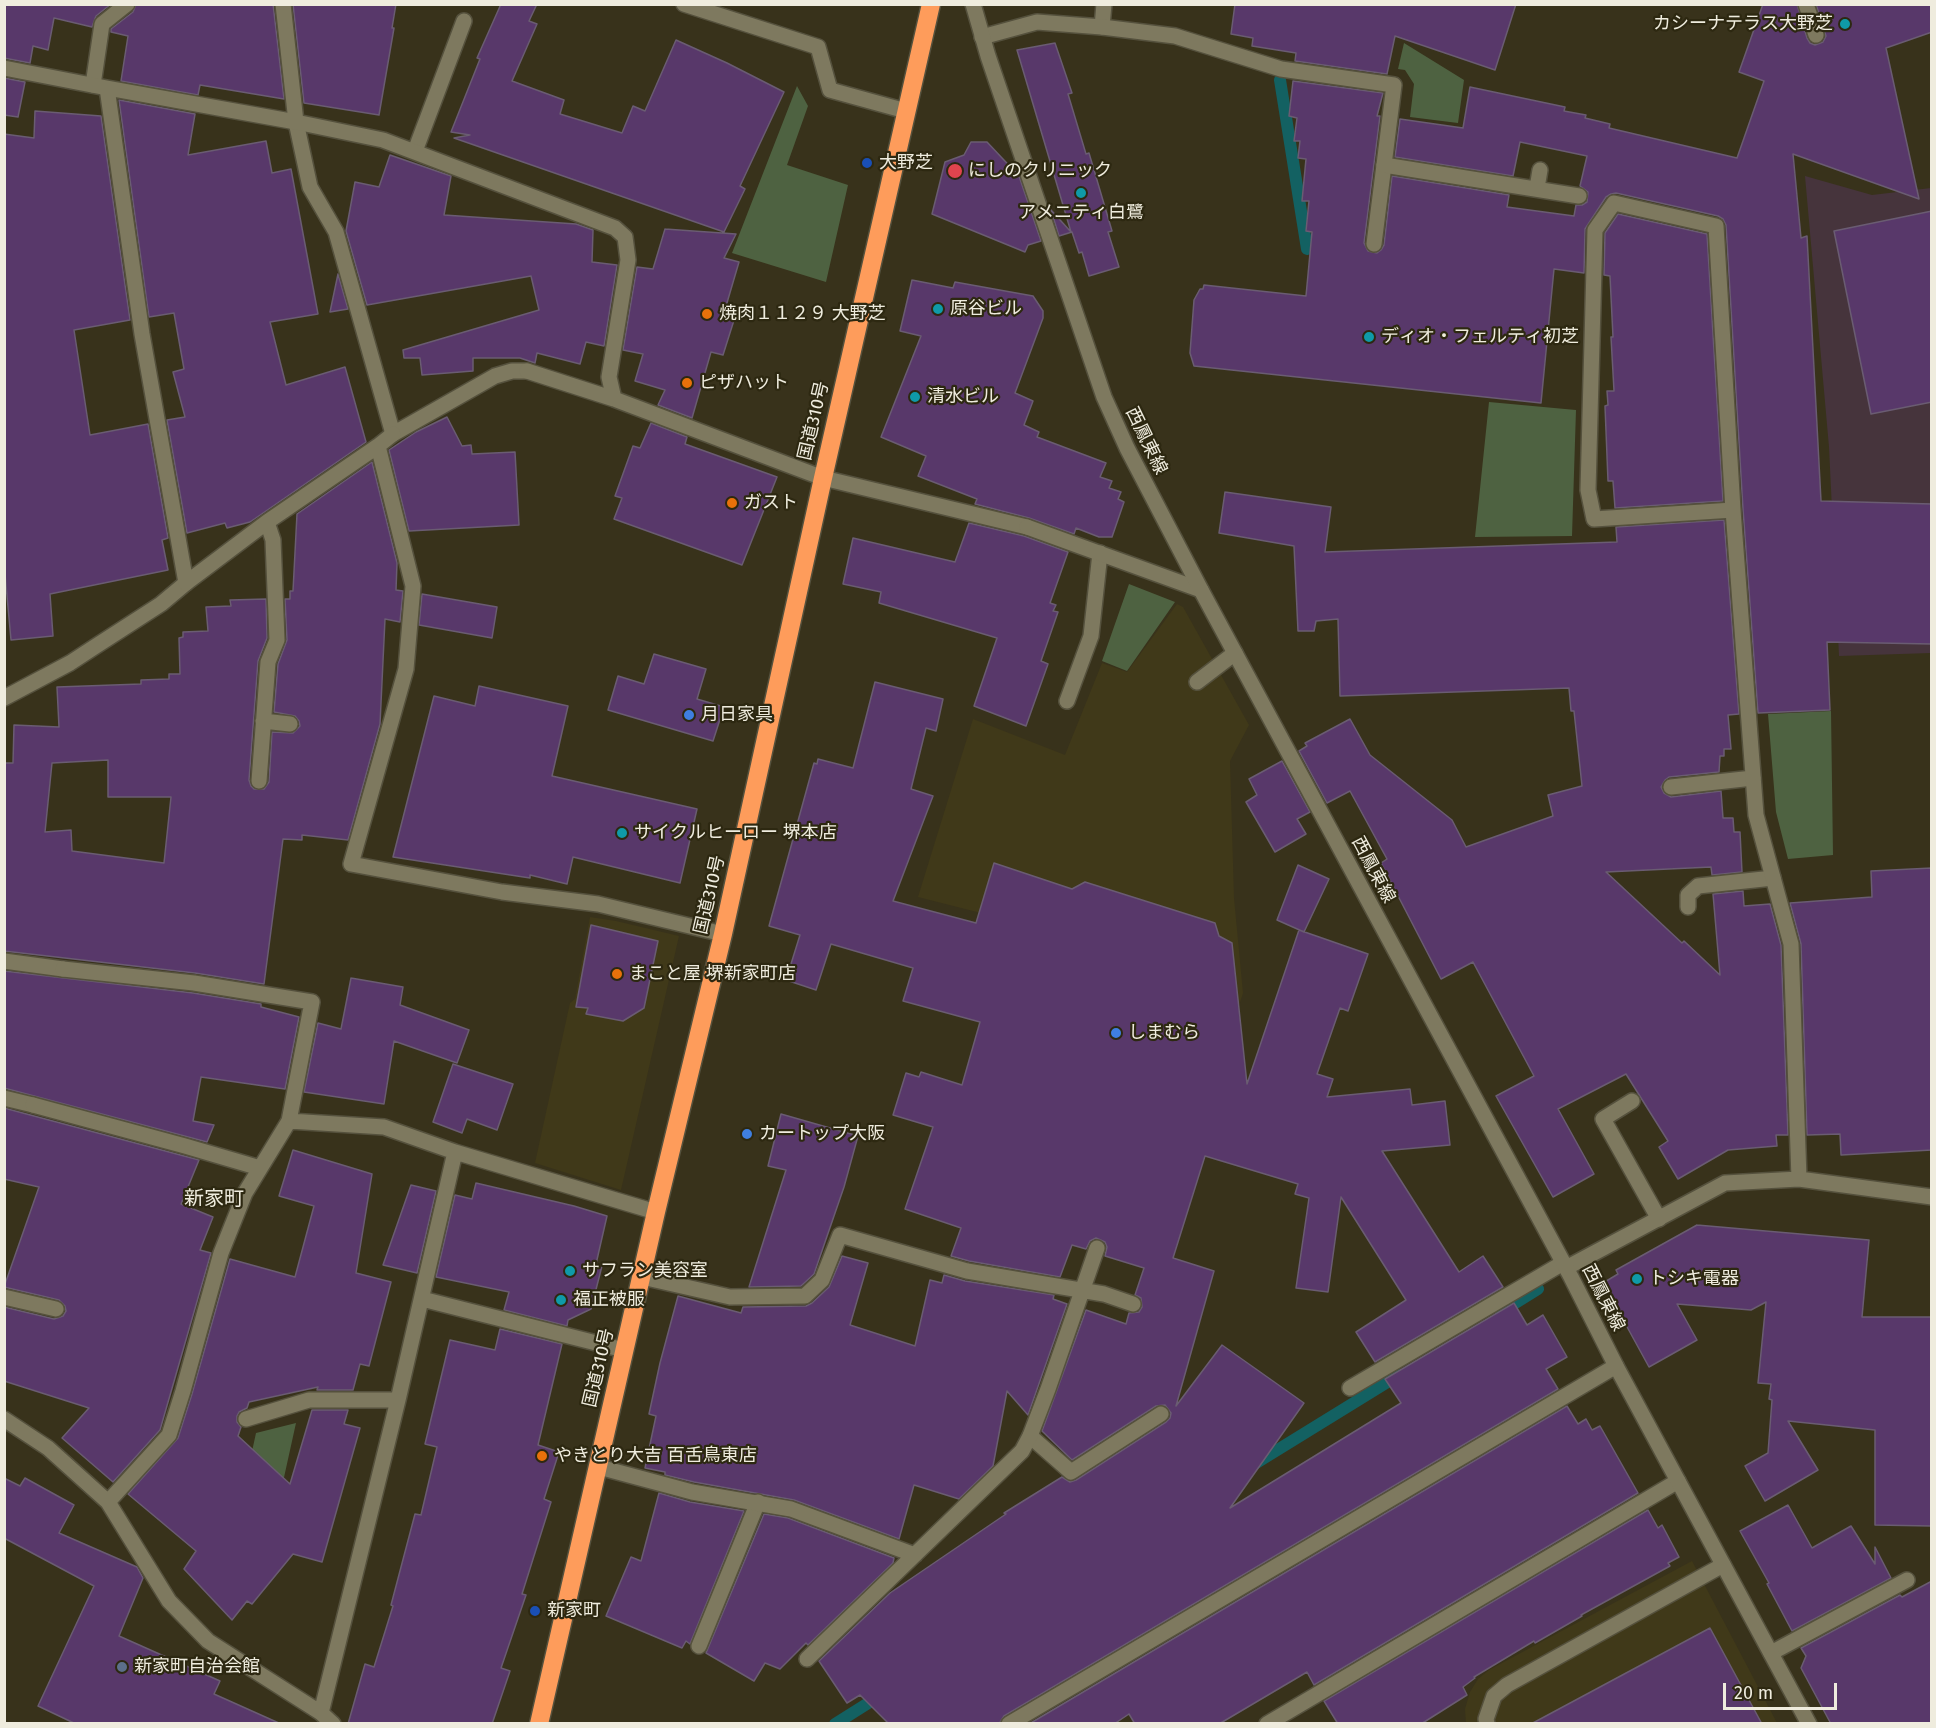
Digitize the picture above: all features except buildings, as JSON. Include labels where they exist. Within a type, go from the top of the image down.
[{"type":"highway","name":"国道310号","points":[[540,1724],[624,1350],[723,934],[823,478],[931,4]]},
{"type":"street","points":[[127,4],[102,24],[100,87],[186,583]]},
{"type":"street","points":[[283,4],[296,122],[310,187],[336,232],[393,434]]},
{"type":"street","points":[[684,4],[818,47],[830,90],[906,111]]},
{"type":"street","name":"西鳳東線","points":[[973,4],[982,37],[1104,397],[1127,448],[1809,1724]]},
{"type":"street","points":[[1102,27],[1104,4]]},
{"type":"street","points":[[1806,4],[1816,36]]},
{"type":"street","points":[[415,152],[464,21]]},
{"type":"street","points":[[982,37],[1036,22],[1102,27],[1176,36],[1281,69],[1394,85],[1374,244]]},
{"type":"street","points":[[4,68],[383,140],[615,228],[625,237],[628,260],[609,377],[614,399]]},
{"type":"street","points":[[1384,165],[1579,196]]},
{"type":"street","points":[[1537,188],[1540,170]]},
{"type":"street","points":[[1733,510],[1594,519],[1588,490],[1595,230],[1614,203],[1716,226],[1733,510],[1756,815],[1791,944],[1799,1179]]},
{"type":"street","points":[[4,698],[70,663],[161,604],[267,522],[393,434],[495,376],[512,370],[527,371],[614,399],[823,478],[1027,527],[1201,590]]},
{"type":"street","points":[[378,446],[413,586],[406,669],[351,864],[502,892],[598,904],[723,934]]},
{"type":"street","points":[[260,781],[268,662],[278,640],[273,540],[267,522]]},
{"type":"street","points":[[1066,701],[1091,636],[1100,553]]},
{"type":"street","points":[[1197,682],[1235,653]]},
{"type":"street","points":[[263,721],[290,724]]},
{"type":"street","points":[[1671,787],[1753,778]]},
{"type":"street","points":[[1688,907],[1688,895],[1698,886],[1773,878]]},
{"type":"street","points":[[4,961],[194,982],[312,1002],[289,1121],[245,1194],[221,1253],[169,1435],[108,1502]]},
{"type":"street","points":[[4,1098],[260,1168]]},
{"type":"street","points":[[1632,1101],[1603,1119],[1659,1219]]},
{"type":"street","points":[[289,1121],[384,1127],[455,1152],[656,1212]]},
{"type":"street","points":[[321,1713],[399,1400],[455,1152]]},
{"type":"street","points":[[1350,1389],[1564,1266],[1725,1183],[1799,1179],[1932,1197]]},
{"type":"street","points":[[642,1277],[730,1297],[805,1296],[822,1280],[840,1235],[967,1271],[1104,1294],[1133,1304]]},
{"type":"street","points":[[807,1659],[1022,1451],[1048,1389],[1097,1248]]},
{"type":"street","points":[[4,1297],[56,1309]]},
{"type":"street","points":[[422,1299],[624,1350]]},
{"type":"street","points":[[1009,1724],[1616,1366]]},
{"type":"street","points":[[246,1419],[309,1400],[399,1400]]},
{"type":"street","points":[[1030,1436],[1071,1472],[1161,1414]]},
{"type":"street","points":[[4,1419],[48,1448],[108,1502],[169,1601],[208,1641],[321,1713],[333,1724]]},
{"type":"street","points":[[599,1467],[692,1492],[791,1509],[915,1555]]},
{"type":"street","points":[[1266,1724],[1678,1481]]},
{"type":"street","points":[[699,1646],[759,1502]]},
{"type":"street","points":[[1486,1724],[1494,1696],[1507,1684],[1723,1565]]},
{"type":"street","points":[[1771,1653],[1907,1580]]},
{"type":"shaded area","points":[[1805,176],[1872,195],[1931,188],[1931,653],[1839,656],[1829,447]]},
{"type":"shaded area","points":[[1177,604],[1183,607],[1249,725],[1230,761],[1234,898],[1243,993],[1214,1083],[1040,928],[918,897],[973,719],[1065,755],[1102,663],[1127,672]]},
{"type":"shaded area","points":[[590,917],[679,936],[621,1190],[535,1163],[570,1003],[575,999]]},
{"type":"shaded area","points":[[1692,1561],[1777,1723],[1466,1724],[1465,1709],[1470,1692],[1478,1679],[1489,1670]]},
{"type":"green space","points":[[1404,43],[1464,80],[1458,123],[1410,117],[1414,84],[1405,70],[1398,69]]},
{"type":"green space","points":[[797,86],[808,106],[787,165],[848,185],[826,282],[732,253]]},
{"type":"green space","points":[[1489,402],[1576,410],[1572,536],[1475,537]]},
{"type":"green space","points":[[1129,584],[1175,602],[1127,671],[1102,661]]},
{"type":"green space","points":[[1831,711],[1833,855],[1788,859],[1776,812],[1768,714]]},
{"type":"green space","points":[[296,1423],[281,1491],[246,1479],[256,1433]]},
{"type":"waterway","points":[[1280,80],[1307,249]]},
{"type":"waterway","points":[[1501,1312],[1538,1289]]},
{"type":"waterway","points":[[1253,1465],[1399,1375]]},
{"type":"waterway","points":[[835,1724],[881,1695]]},
{"type":"place","name":"カシーナテラス大野芝","points":[[1845,24]]},
{"type":"place","name":"大野芝","points":[[867,163]]},
{"type":"place","name":"にしのクリニック","points":[[955,171]]},
{"type":"place","name":"アメニティ白鷺","points":[[1081,193]]},
{"type":"place","name":"原谷ビル","points":[[938,309]]},
{"type":"place","name":"焼肉１１２９ 大野芝","points":[[707,314]]},
{"type":"place","name":"ディオ・フェルティ初芝","points":[[1369,337]]},
{"type":"place","name":"ピザハット","points":[[687,383]]},
{"type":"place","name":"清水ビル","points":[[915,397]]},
{"type":"place","name":"ガスト","points":[[732,503]]},
{"type":"place","name":"月日家具","points":[[689,715]]},
{"type":"place","name":"サイクルヒーロー 堺本店","points":[[622,833]]},
{"type":"place","name":"まこと屋 堺新家町店","points":[[617,974]]},
{"type":"place","name":"しまむら","points":[[1116,1033]]},
{"type":"place","name":"カートップ大阪","points":[[747,1134]]},
{"type":"place","name":"サフラン美容室","points":[[570,1271]]},
{"type":"place","name":"トシキ電器","points":[[1637,1279]]},
{"type":"place","name":"福正被服","points":[[561,1300]]},
{"type":"place","name":"やきとり大吉 百舌鳥東店","points":[[542,1456]]},
{"type":"place","name":"新家町","points":[[535,1611]]},
{"type":"place","name":"新家町自治会館","points":[[122,1667]]},
{"type":"district","name":"新家町","points":[[214,1199]]}]
